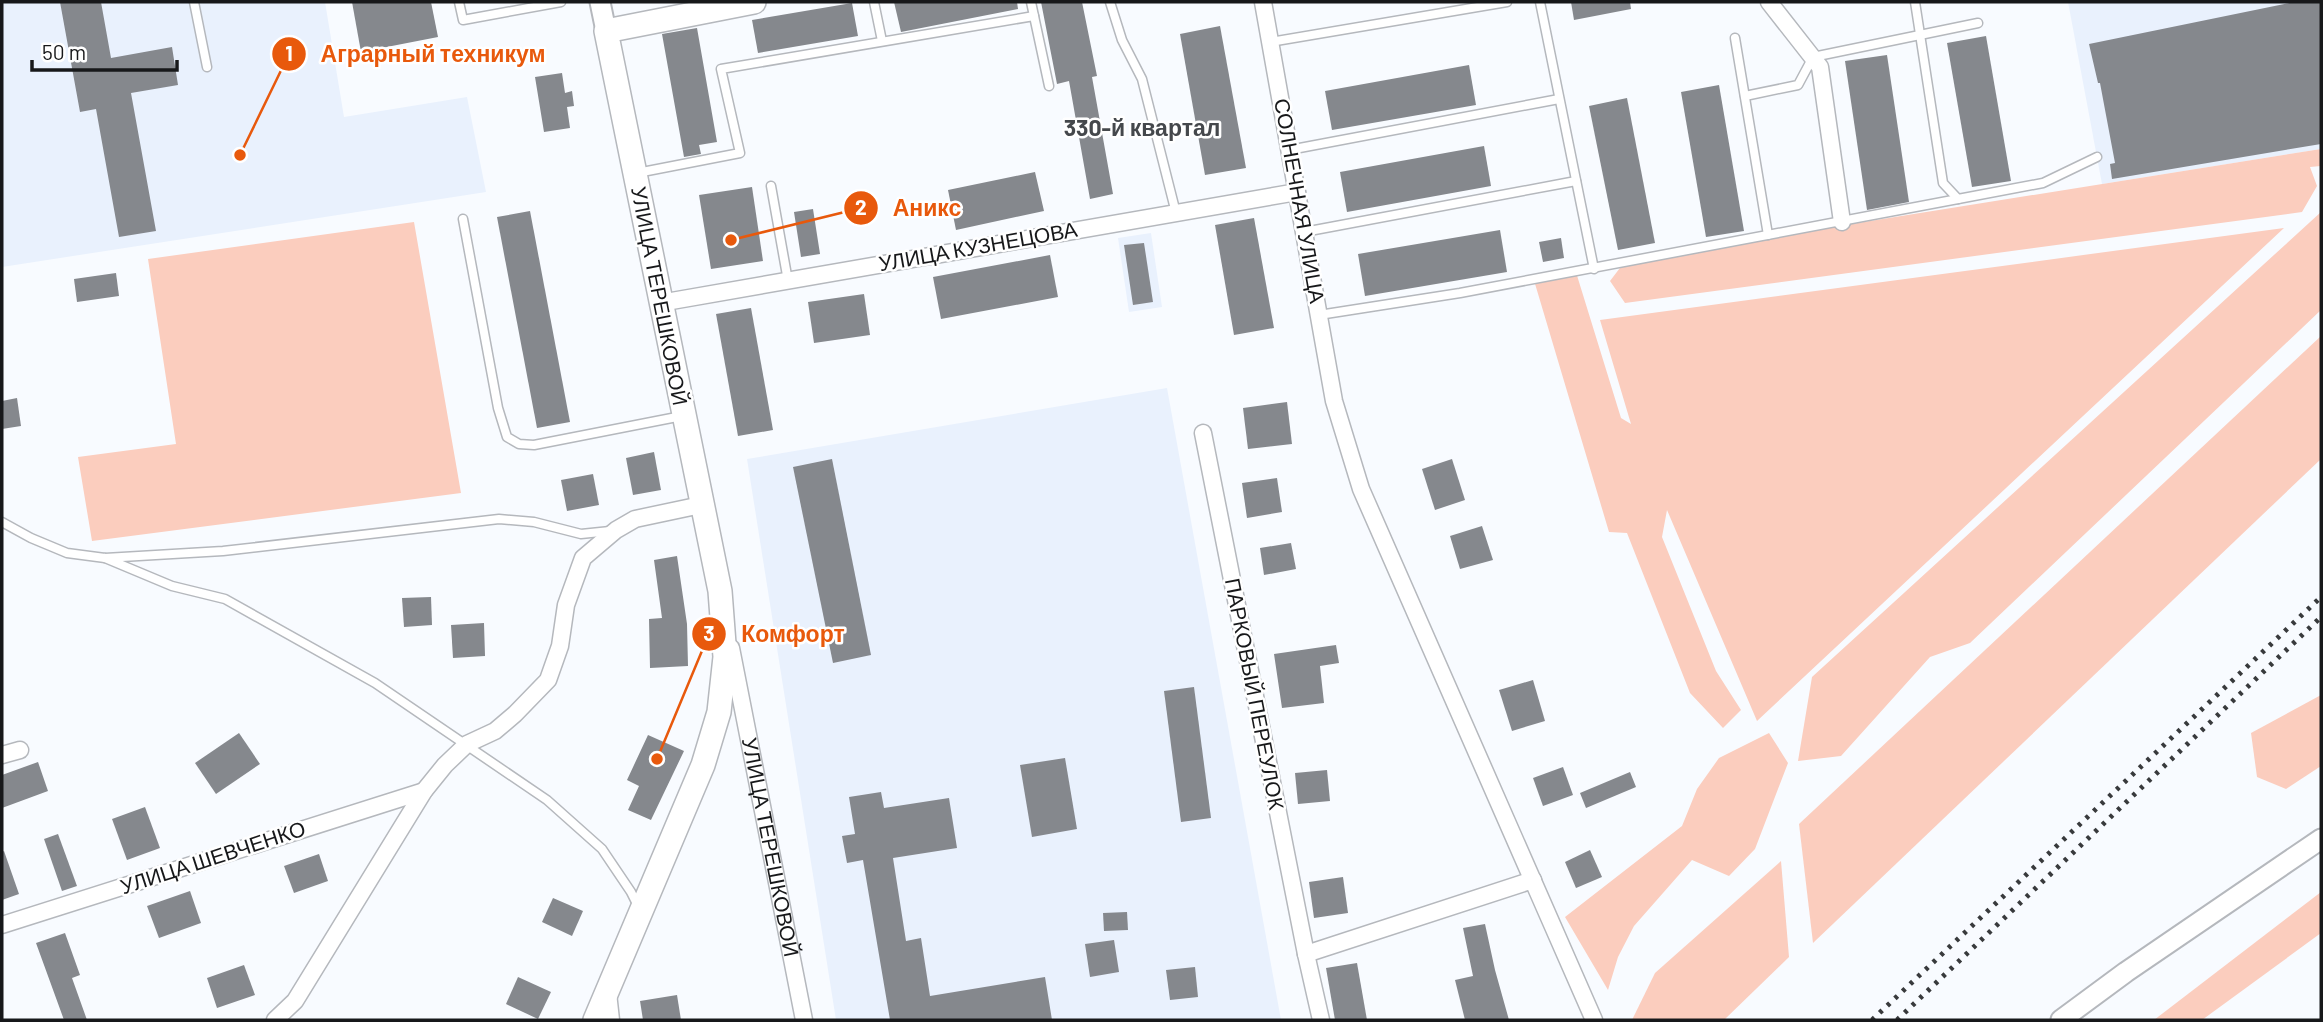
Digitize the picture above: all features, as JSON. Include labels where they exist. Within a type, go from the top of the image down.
[{"type":"main road","points":[[606,31],[715,5],[754,2]]},
{"type":"main road","name":"УЛИЦА ТЕРЕШКОВОЙ","points":[[595,1020],[703,765],[719,712],[725,657],[720,591],[606,31]]},
{"type":"street","name":"УЛИЦА ТЕРЕШКОВОЙ","points":[[600,2],[606,31]]},
{"type":"street","name":"СОЛНЕЧНАЯ УЛИЦА","points":[[1263,2],[1334,401],[1361,489],[1532,880]]},
{"type":"street","points":[[1769,2],[1821,67],[1842,222]]},
{"type":"street","name":"УЛИЦА КУЗНЕЦОВА","points":[[660,303],[1297,192]]},
{"type":"street","name":"ПАРКОВЫЙ ПЕРЕУЛОК","points":[[1203,433],[1321,1020]]},
{"type":"street","points":[[275,1020],[295,1001],[424,791],[444,765],[467,744],[495,731],[548,680],[560,646],[566,605],[583,558],[616,530],[635,519],[701,505]]},
{"type":"street","name":"УЛИЦА ТЕРЕШКОВОЙ","points":[[720,591],[804,1020]]},
{"type":"street","points":[[2,755],[20,750]]},
{"type":"street","name":"УЛИЦА ШЕВЧЕНКО","points":[[2,925],[424,791]]},
{"type":"street","points":[[2061,1020],[2126,972],[2321,839]]},
{"type":"street","points":[[1306,954],[1532,880],[1594,1020]]},
{"type":"street","points":[[607,990],[611,1020]]},
{"type":"lane","points":[[194,2],[206,67]]},
{"type":"lane","points":[[459,2],[463,20],[561,2]]},
{"type":"lane","points":[[874,2],[882,41]]},
{"type":"lane","points":[[1031,2],[1049,86]]},
{"type":"lane","points":[[1110,2],[1122,40],[1142,79],[1176,213]]},
{"type":"lane","points":[[1270,42],[1507,2]]},
{"type":"lane","points":[[1540,2],[1594,269]]},
{"type":"lane","points":[[1915,2],[1943,183],[1958,199]]},
{"type":"lane","points":[[634,173],[740,153],[722,69],[1034,16]]},
{"type":"lane","points":[[1745,96],[1798,85],[1813,57],[1978,23]]},
{"type":"lane","points":[[1735,38],[1768,235]]},
{"type":"lane","points":[[1289,150],[1559,99]]},
{"type":"lane","points":[[1319,315],[1594,269],[2043,183],[2097,157]]},
{"type":"lane","points":[[1304,232],[1576,181]]},
{"type":"lane","points":[[771,186],[788,281]]},
{"type":"lane","points":[[463,219],[498,408],[507,437],[519,444],[534,445],[683,416]]},
{"type":"lane","points":[[2,522],[67,553],[105,558],[222,551],[499,519],[534,522],[581,534],[616,530]]},
{"type":"lane","points":[[105,558],[172,586],[225,599],[375,683],[547,800],[602,849],[641,912]]},
{"type":"shaded area","points":[[2,2],[325,2],[344,117],[467,97],[486,192],[2,267]]},
{"type":"shaded area","points":[[2068,2],[2321,2],[2321,149],[2102,184]]},
{"type":"shaded area","points":[[2321,149],[2321,166],[2310,167],[2317,186],[2302,212],[1625,303],[1610,281],[1626,260]]},
{"type":"shaded area","points":[[2321,212],[2321,310],[1970,643],[1930,657],[1841,756],[1798,761],[1812,677]]},
{"type":"shaded area","points":[[414,222],[461,493],[92,541],[78,457],[176,444],[148,259]]},
{"type":"shaded area","points":[[2284,228],[1757,721],[1667,510],[1662,537],[1716,671],[1741,710],[1723,728],[1690,693],[1627,533],[1609,532],[1533,277],[1575,269],[1621,418],[1631,424],[1600,320]]},
{"type":"shaded area","points":[[1151,233],[1162,307],[1129,312],[1118,238]]},
{"type":"shaded area","points":[[2321,336],[2321,459],[1813,943],[1799,824]]},
{"type":"shaded area","points":[[1167,388],[1281,1020],[836,1020],[747,459]]},
{"type":"shaded area","points":[[2321,695],[2321,766],[2286,789],[2257,777],[2251,733]]},
{"type":"shaded area","points":[[1769,733],[1788,763],[1755,849],[1729,876],[1692,860],[1634,926],[1618,957],[1608,990],[1565,917],[1682,826],[1697,789],[1719,758]]},
{"type":"shaded area","points":[[1781,861],[1789,957],[1724,1020],[1632,1020],[1655,973]]},
{"type":"shaded area","points":[[2321,892],[2321,933],[2202,1020],[2154,1020]]},
{"type":"building","points":[[60,2],[101,2],[111,58],[172,47],[178,85],[131,93],[156,231],[119,237],[96,109],[80,112]]},
{"type":"building","points":[[352,2],[431,2],[438,37],[361,52]]},
{"type":"building","points":[[894,2],[1017,2],[1018,9],[901,32]]},
{"type":"building","points":[[1041,2],[1082,2],[1097,76],[1092,77],[1113,194],[1090,199],[1069,81],[1057,84]]},
{"type":"building","points":[[1571,2],[1630,2],[1631,9],[1574,20]]},
{"type":"building","points":[[2294,2],[2321,2],[2321,144],[2112,179],[2110,164],[2115,163],[2100,83],[2089,44]]},
{"type":"building","points":[[852,3],[858,36],[758,53],[752,20]]},
{"type":"building","points":[[1220,26],[1246,168],[1205,175],[1180,34]]},
{"type":"building","points":[[697,28],[717,142],[699,145],[701,154],[684,157],[662,34]]},
{"type":"building","points":[[1986,36],[2011,181],[1972,187],[1947,43]]},
{"type":"building","points":[[1887,55],[1909,202],[1867,210],[1845,61]]},
{"type":"building","points":[[1469,65],[1476,105],[1332,130],[1325,91]]},
{"type":"building","points":[[562,73],[565,93],[572,91],[574,106],[567,107],[570,128],[544,132],[535,77]]},
{"type":"building","points":[[1719,85],[1744,231],[1706,237],[1681,92]]},
{"type":"building","points":[[1627,98],[1655,243],[1618,250],[1589,106]]},
{"type":"building","points":[[1484,146],[1491,186],[1347,212],[1340,172]]},
{"type":"building","points":[[1035,172],[1044,211],[956,230],[948,190]]},
{"type":"building","points":[[752,187],[763,261],[711,269],[699,195]]},
{"type":"building","points":[[813,209],[820,254],[801,257],[794,212]]},
{"type":"building","points":[[530,211],[570,422],[537,428],[497,217]]},
{"type":"building","points":[[1254,218],[1274,328],[1234,335],[1215,225]]},
{"type":"building","points":[[1500,230],[1507,272],[1365,296],[1358,254]]},
{"type":"building","points":[[1561,238],[1564,258],[1543,262],[1539,242]]},
{"type":"building","points":[[1144,243],[1153,302],[1133,305],[1124,245]]},
{"type":"building","points":[[1050,255],[1058,297],[941,319],[933,277]]},
{"type":"building","points":[[116,273],[119,296],[77,302],[74,279]]},
{"type":"building","points":[[864,294],[870,335],[814,343],[808,302]]},
{"type":"building","points":[[751,308],[773,430],[738,436],[716,314]]},
{"type":"building","points":[[17,398],[21,426],[2,429],[2,401]]},
{"type":"building","points":[[1287,402],[1292,444],[1248,449],[1243,408]]},
{"type":"building","points":[[654,452],[661,490],[633,495],[626,458]]},
{"type":"building","points":[[832,459],[871,655],[833,663],[793,467]]},
{"type":"building","points":[[1452,459],[1465,500],[1435,510],[1422,469]]},
{"type":"building","points":[[593,474],[599,505],[567,511],[561,480]]},
{"type":"building","points":[[1277,478],[1282,512],[1247,518],[1242,483]]},
{"type":"building","points":[[1482,526],[1493,560],[1460,569],[1450,536]]},
{"type":"building","points":[[1291,543],[1296,569],[1264,575],[1260,548]]},
{"type":"building","points":[[677,556],[687,624],[688,666],[650,668],[649,619],[662,618],[654,560]]},
{"type":"building","points":[[431,597],[432,625],[404,627],[402,598]]},
{"type":"building","points":[[484,623],[485,656],[453,658],[451,625]]},
{"type":"building","points":[[1336,645],[1339,663],[1320,666],[1324,703],[1282,708],[1274,654]]},
{"type":"building","points":[[1533,680],[1545,721],[1512,731],[1499,690]]},
{"type":"building","points":[[1194,687],[1211,818],[1181,822],[1164,691]]},
{"type":"building","points":[[239,733],[260,764],[216,794],[195,763]]},
{"type":"building","points":[[648,735],[684,751],[651,820],[628,810],[639,786],[627,780]]},
{"type":"building","points":[[1065,758],[1077,829],[1032,837],[1020,765]]},
{"type":"building","points":[[38,762],[48,791],[2,808],[2,775]]},
{"type":"building","points":[[1563,767],[1573,795],[1543,806],[1533,778]]},
{"type":"building","points":[[1327,770],[1330,801],[1298,804],[1295,773]]},
{"type":"building","points":[[1630,772],[1636,787],[1586,808],[1580,793]]},
{"type":"building","points":[[881,792],[884,808],[949,798],[957,848],[893,858],[906,941],[921,938],[930,996],[1045,977],[1052,1020],[890,1020],[863,860],[847,863],[842,836],[855,834],[849,797]]},
{"type":"building","points":[[145,807],[160,848],[127,860],[112,819]]},
{"type":"building","points":[[58,834],[77,886],[62,891],[44,839]]},
{"type":"building","points":[[1590,850],[1602,877],[1576,888],[1565,862]]},
{"type":"building","points":[[4,851],[19,894],[2,900],[2,852]]},
{"type":"building","points":[[319,854],[328,881],[294,893],[284,866]]},
{"type":"building","points":[[1343,877],[1348,913],[1314,918],[1309,882]]},
{"type":"building","points":[[190,891],[201,923],[159,938],[147,906]]},
{"type":"building","points":[[553,898],[583,911],[572,936],[542,922]]},
{"type":"building","points":[[1127,912],[1128,930],[1104,931],[1103,913]]},
{"type":"building","points":[[1485,924],[1509,1020],[1465,1020],[1455,980],[1473,976],[1463,928]]},
{"type":"building","points":[[65,933],[80,975],[72,978],[87,1020],[64,1020],[36,943]]},
{"type":"building","points":[[1114,940],[1119,972],[1090,977],[1085,944]]},
{"type":"building","points":[[1357,963],[1367,1020],[1335,1020],[1326,968]]},
{"type":"building","points":[[244,965],[255,995],[217,1008],[207,978]]},
{"type":"building","points":[[1195,967],[1198,997],[1170,1000],[1166,970]]},
{"type":"building","points":[[518,977],[551,992],[538,1019],[506,1004]]},
{"type":"building","points":[[677,995],[681,1020],[643,1020],[640,1001]]},
{"type":"railway","points":[[1872,1020],[2321,597]]},
{"type":"railway","points":[[1897,1020],[2321,617]]},
{"type":"place","name":"Аграрный техникум","points":[[240,155]]},
{"type":"place","name":"Аникс","points":[[731,240]]},
{"type":"place","name":"Комфорт","points":[[657,759]]},
{"type":"district","name":"330-й квартал","points":[[1142,128]]}]
